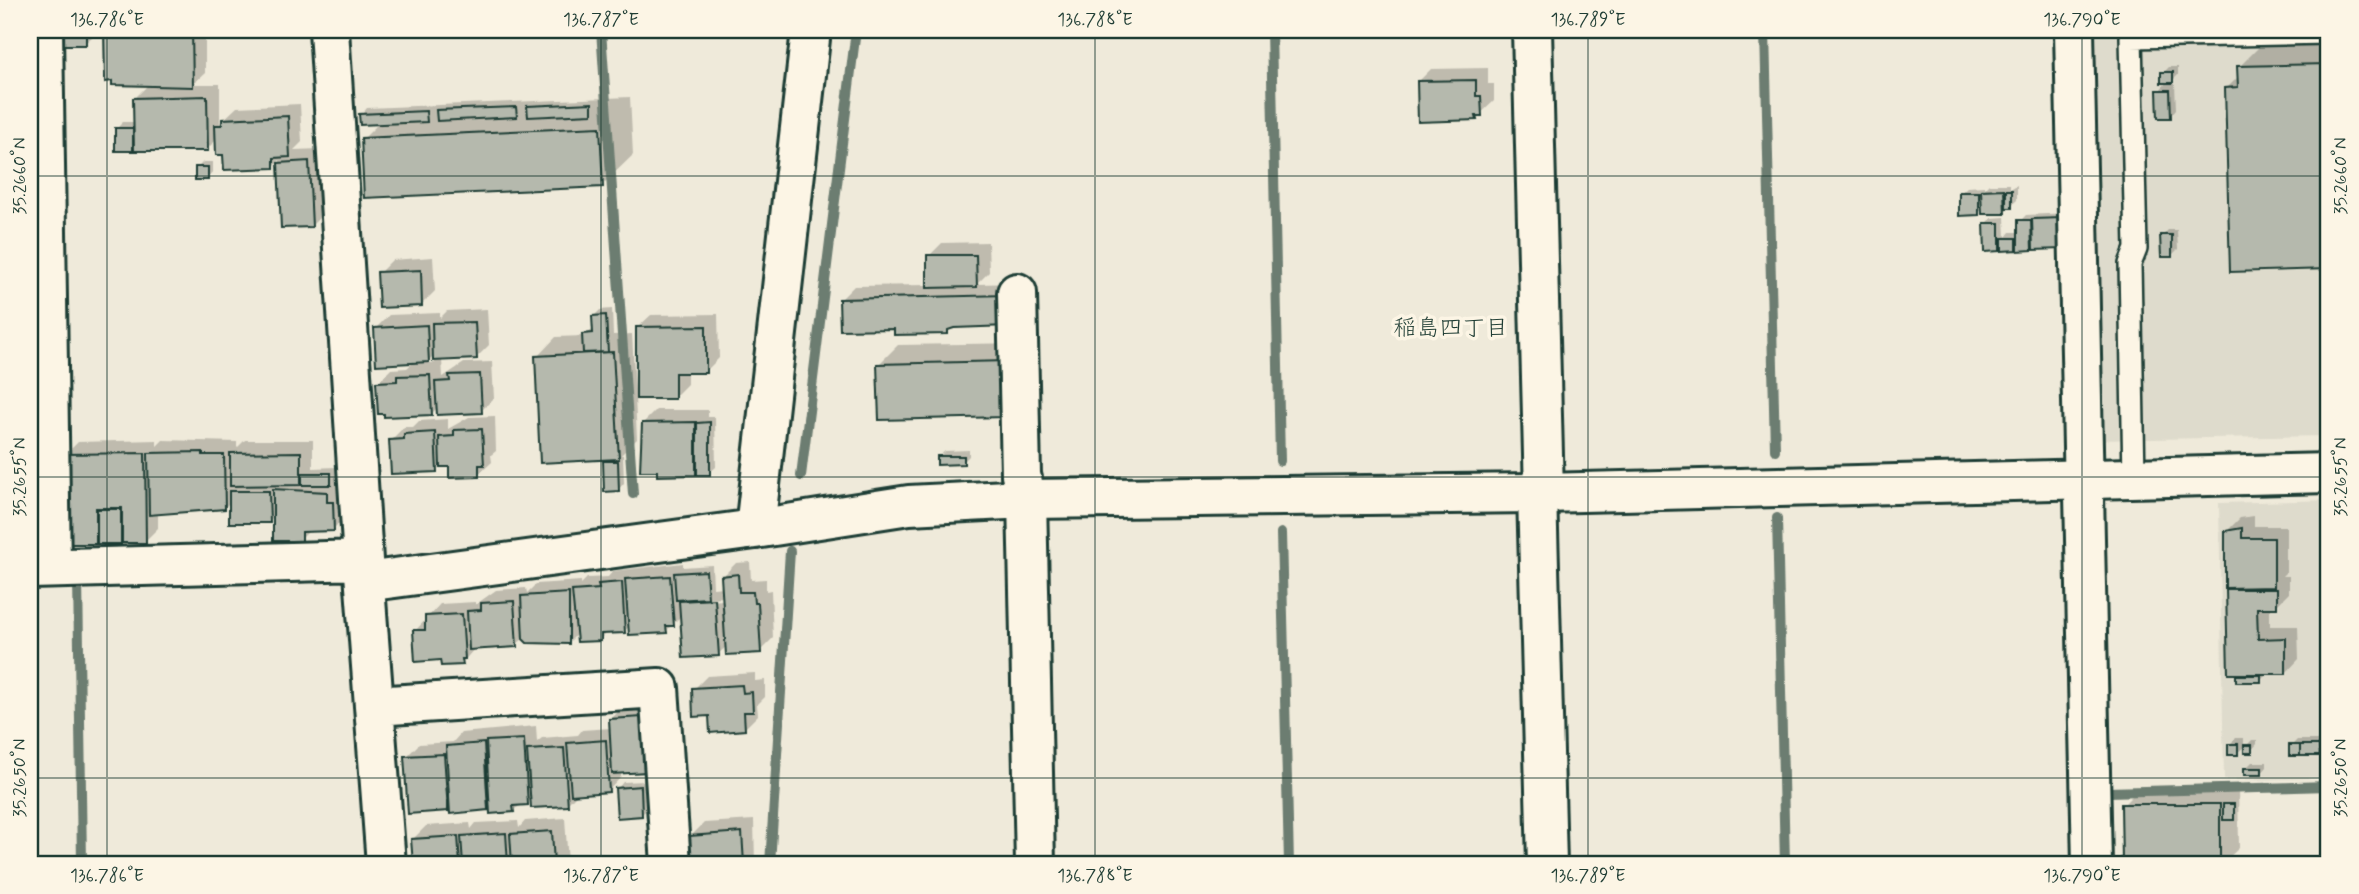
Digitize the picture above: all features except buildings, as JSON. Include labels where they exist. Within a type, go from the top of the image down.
[{"type":"street","points":[[43,30],[40,569],[364,571],[755,529],[909,505],[1027,499],[1541,493],[2329,473]]},
{"type":"street","points":[[329,30],[386,864]]},
{"type":"street","points":[[755,529],[811,30]]},
{"type":"street","points":[[1532,30],[1546,864]]},
{"type":"street","points":[[2074,30],[2092,864]]},
{"type":"street","points":[[1017,293],[1021,475],[1027,499],[1035,864]]},
{"type":"street","points":[[374,706],[659,688],[671,864]]},
{"type":"lane","points":[[2134,478],[2130,264],[2136,249],[2131,37],[2329,33]]},
{"type":"shaded area","points":[[2096,30],[2329,30],[2329,436],[2093,440],[2090,242],[2101,241]]},
{"type":"shaded area","points":[[2329,500],[2329,778],[2224,780],[2219,503]]},
{"type":"waterway","points":[[601,30],[633,494]]},
{"type":"waterway","points":[[801,476],[856,30]]},
{"type":"waterway","points":[[1271,30],[1280,461]]},
{"type":"waterway","points":[[1765,30],[1775,450]]},
{"type":"waterway","points":[[1777,518],[1785,864]]},
{"type":"waterway","points":[[1281,533],[1289,864]]},
{"type":"waterway","points":[[770,864],[790,551]]},
{"type":"waterway","points":[[78,577],[82,864]]},
{"type":"waterway","points":[[2107,792],[2329,786]]},
{"type":"district","name":"稲島四丁目","points":[[1451,327]]}]
